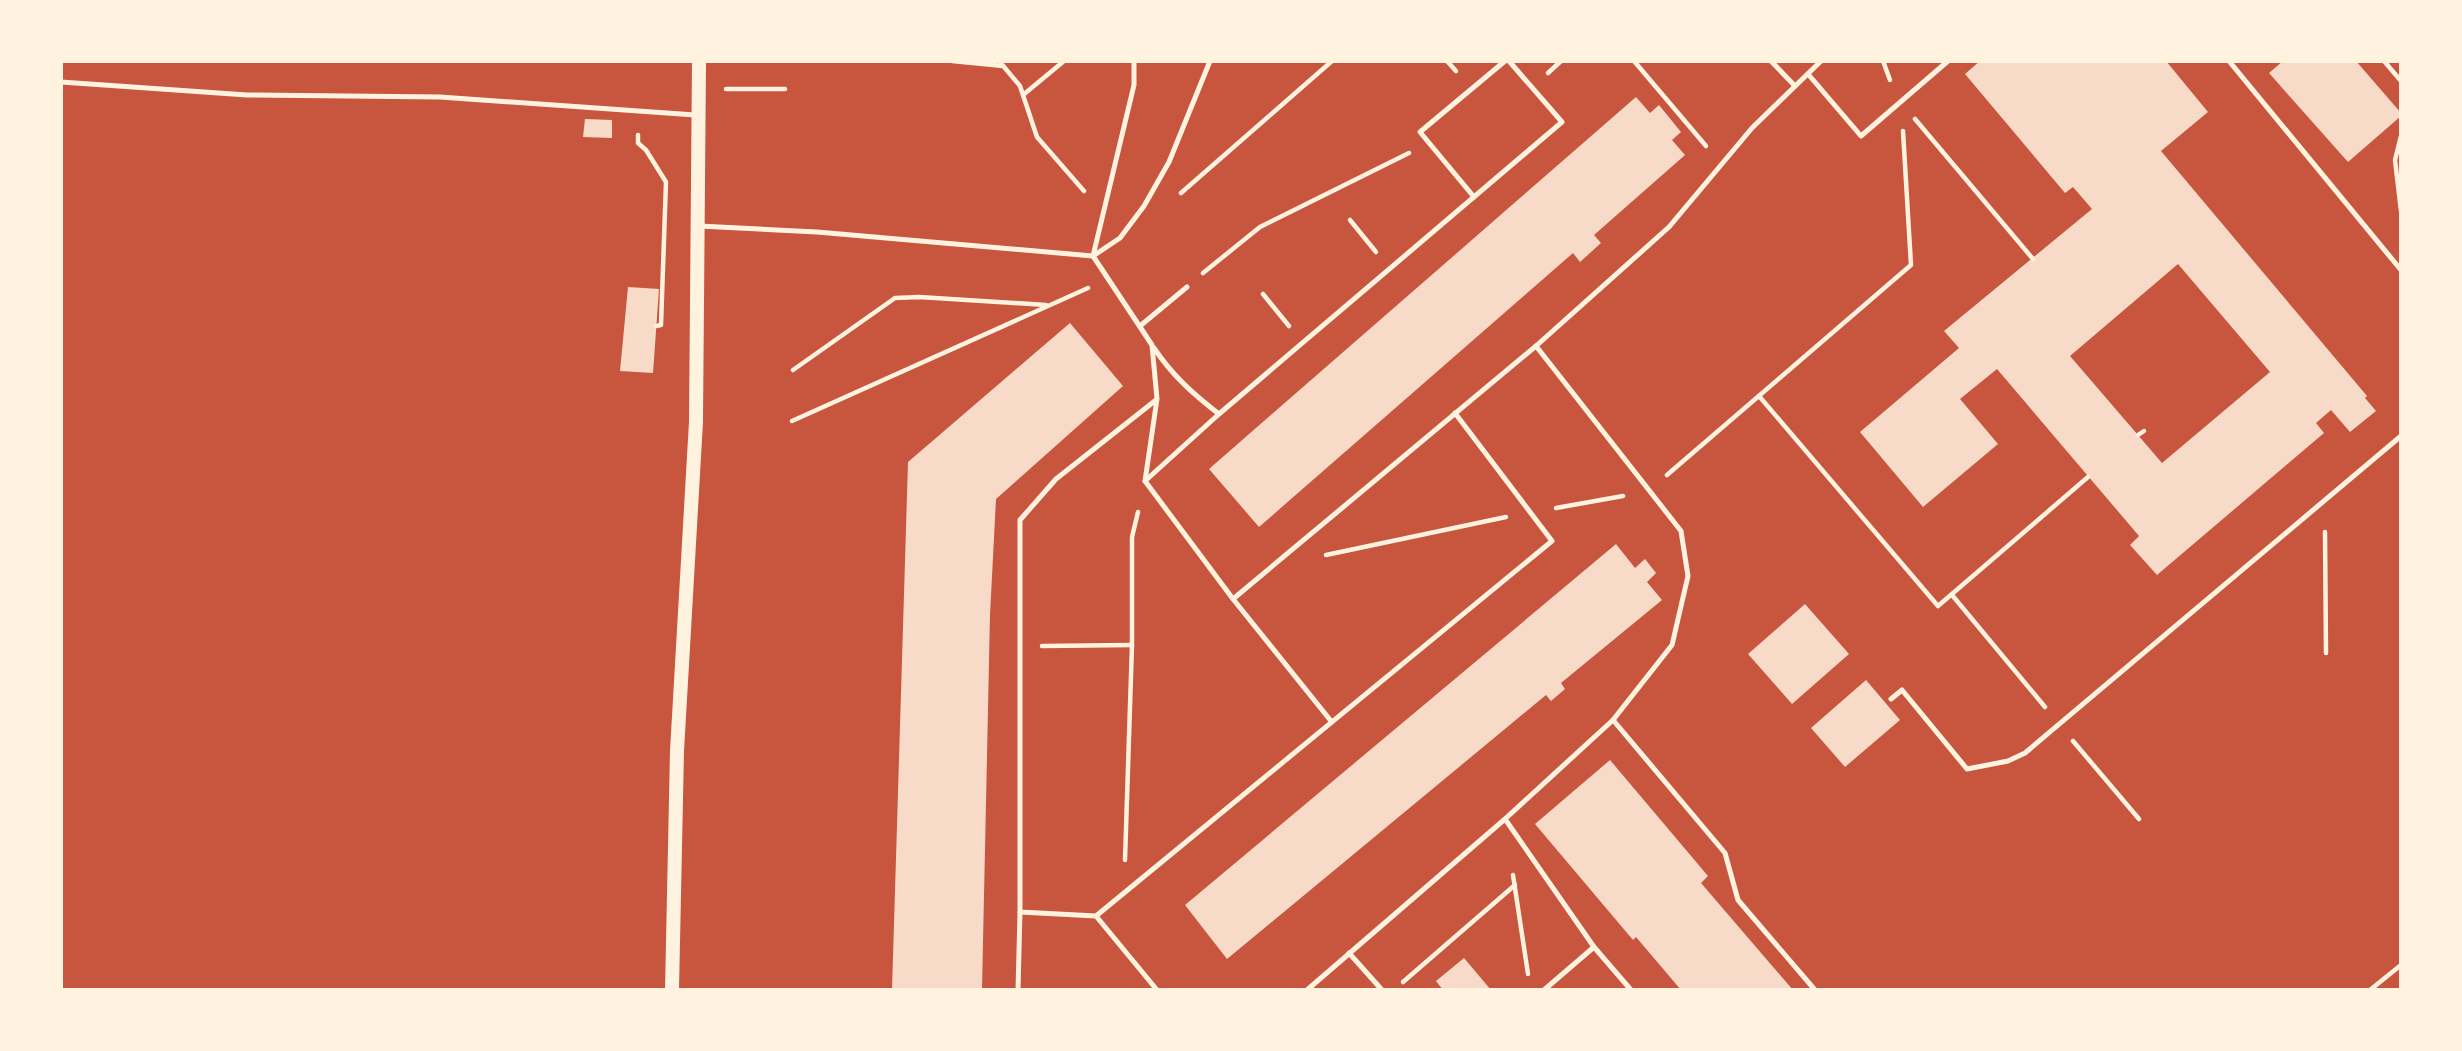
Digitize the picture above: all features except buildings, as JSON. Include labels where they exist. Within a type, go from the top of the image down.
[{"type":"main road","points":[[672,990],[677,751],[696,422],[699,61]]},
{"type":"lane","points":[[1133,61],[1134,85],[1093,256],[1168,369],[1219,414]]},
{"type":"lane","points":[[698,226],[817,232],[1093,256],[1120,238],[1144,206],[1169,162],[1210,61]]},
{"type":"lane","points":[[1144,481],[1219,414],[1391,269],[1562,121],[1507,61],[1420,132],[1474,197]]},
{"type":"lane","points":[[1771,61],[1795,86]]},
{"type":"lane","points":[[1233,599],[1536,346],[1669,227],[1752,128],[1821,61]]},
{"type":"lane","points":[[1808,74],[1861,136],[1948,61]]},
{"type":"lane","points":[[2229,61],[2401,270]]},
{"type":"lane","points":[[61,82],[247,95],[440,97],[699,115]]},
{"type":"lane","points":[[1140,326],[1187,287]]},
{"type":"lane","points":[[1152,345],[1157,399],[1144,481],[1233,599],[1331,721]]},
{"type":"lane","points":[[1307,990],[1505,819],[1613,720],[1672,645],[1688,576],[1681,531],[1536,346]]},
{"type":"lane","points":[[1018,990],[1020,520],[1056,480],[1157,399]]},
{"type":"lane","points":[[1020,912],[1096,916],[1552,541],[1455,413]]},
{"type":"lane","points":[[1891,699],[1902,690],[1967,769],[2008,761],[2025,753],[2401,436]]},
{"type":"lane","points":[[1613,720],[1725,853],[1738,900],[1815,990]]},
{"type":"lane","points":[[1505,819],[1594,947],[1631,990]]},
{"type":"lane","points":[[1096,916],[1157,990]]},
{"type":"lane","points":[[1544,990],[1594,947]]},
{"type":"lane","points":[[1349,953],[1382,990]]},
{"type":"path","points":[[951,61],[1001,64],[1020,86],[1037,137],[1102,214]]},
{"type":"path","points":[[1023,95],[1064,61]]},
{"type":"path","points":[[1180,194],[1332,61]]},
{"type":"path","points":[[1634,61],[1721,164]]},
{"type":"path","points":[[1883,61],[1901,102],[2033,259]]},
{"type":"path","points":[[2384,61],[2401,81]]},
{"type":"path","points":[[1680,463],[1911,265],[1901,102]]},
{"type":"path","points":[[640,112],[638,143],[646,150],[666,182],[660,325],[656,326]]},
{"type":"path","points":[[2401,136],[2395,160],[2401,211]]},
{"type":"path","points":[[1187,287],[1260,228],[1429,143]]},
{"type":"path","points":[[1350,220],[1391,269]]},
{"type":"path","points":[[792,421],[1108,279]]},
{"type":"path","points":[[1263,294],[1303,343]]},
{"type":"path","points":[[793,370],[894,298],[919,297],[1049,305]]},
{"type":"path","points":[[1759,396],[1938,606],[2088,477]]},
{"type":"path","points":[[2138,435],[2144,431]]},
{"type":"path","points":[[1124,892],[1132,645],[1132,537],[1144,481]]},
{"type":"path","points":[[1273,566],[1472,523],[1650,491]]},
{"type":"path","points":[[2325,499],[2326,653]]},
{"type":"path","points":[[1020,647],[1132,645]]},
{"type":"path","points":[[1513,872],[1528,977]]},
{"type":"path","points":[[1395,990],[1515,886]]},
{"type":"path","points":[[2370,990],[2401,965]]}]
